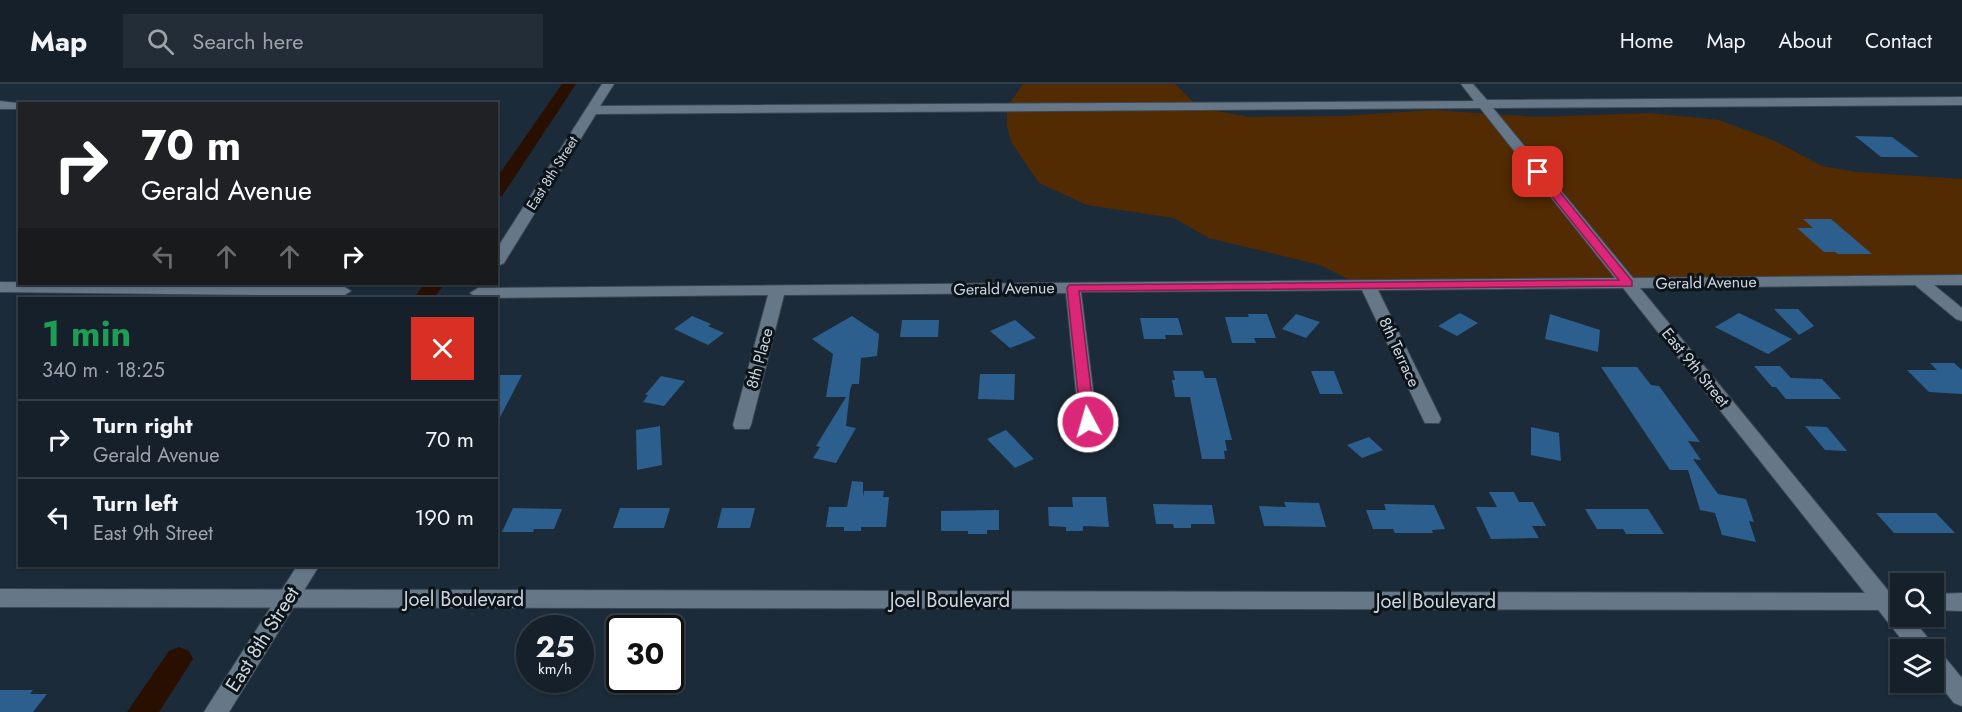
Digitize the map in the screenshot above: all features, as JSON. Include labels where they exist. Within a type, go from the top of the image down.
[{"type":"street","name":"East 8th Street","points":[[498,259],[608,84]]},
{"type":"street","name":"East 9th Street","points":[[1467,84],[1628,283],[1890,597]]},
{"type":"street","points":[[592,110],[1962,101]]},
{"type":"street","points":[[0,105],[18,105]]},
{"type":"street","points":[[1918,280],[1962,316]]},
{"type":"street","name":"Gerald Avenue","points":[[478,292],[1962,280]]},
{"type":"street","name":"8th Terrace","points":[[1368,285],[1431,419]]},
{"type":"street","points":[[0,287],[343,291]]},
{"type":"street","points":[[1073,288],[1088,422]]},
{"type":"street","name":"8th Place","points":[[742,425],[777,291]]},
{"type":"street","name":"East 8th Street","points":[[216,712],[307,567]]},
{"type":"street","name":"Joel Boulevard","points":[[0,598],[1890,602]]},
{"type":"street","points":[[1944,602],[1962,602]]},
{"type":"street","points":[[1944,674],[1962,696]]},
{"type":"shaded area","points":[[1023,84],[1175,84],[1194,103],[1212,110],[1249,117],[1342,116],[1433,110],[1536,117],[1650,113],[1719,120],[1775,141],[1822,166],[1857,172],[1962,179],[1962,281],[1362,286],[1320,265],[1209,238],[1174,218],[1087,205],[1039,183],[1011,142],[1007,126],[1007,107]]},
{"type":"building","points":[[1855,136],[1892,137],[1919,157],[1881,157]]},
{"type":"building","points":[[1803,219],[1831,219],[1872,254],[1824,252],[1797,228],[1813,228]]},
{"type":"building","points":[[1774,309],[1798,309],[1814,326],[1799,335]]},
{"type":"building","points":[[1460,313],[1478,323],[1457,336],[1438,326]]},
{"type":"building","points":[[1739,313],[1792,339],[1768,354],[1715,327]]},
{"type":"building","points":[[1248,314],[1267,314],[1276,338],[1254,338],[1256,343],[1232,343],[1225,317],[1249,317]]},
{"type":"building","points":[[1296,314],[1320,322],[1306,338],[1282,329]]},
{"type":"building","points":[[1550,314],[1600,330],[1598,352],[1545,339]]},
{"type":"building","points":[[692,316],[711,324],[708,326],[724,333],[708,345],[674,329]]},
{"type":"building","points":[[852,316],[879,334],[877,356],[861,358],[859,384],[852,384],[850,390],[846,426],[856,428],[836,463],[813,458],[820,447],[816,446],[846,397],[826,397],[833,354],[812,339]]},
{"type":"building","points":[[1140,318],[1178,318],[1183,335],[1165,335],[1166,339],[1144,339]]},
{"type":"building","points":[[902,320],[939,320],[938,337],[900,337]]},
{"type":"building","points":[[1015,320],[1036,338],[1010,348],[990,331]]},
{"type":"building","points":[[1930,363],[1954,363],[1962,370],[1962,394],[1929,392],[1907,370],[1937,370]]},
{"type":"building","points":[[1754,366],[1780,366],[1791,378],[1822,379],[1841,399],[1786,399]]},
{"type":"building","points":[[1601,367],[1637,367],[1651,385],[1659,386],[1700,442],[1688,441],[1701,460],[1693,459],[1718,494],[1746,499],[1754,522],[1749,521],[1756,542],[1722,535],[1715,513],[1700,510],[1688,470],[1670,470]]},
{"type":"building","points":[[1173,371],[1203,371],[1205,378],[1216,378],[1232,440],[1225,440],[1227,451],[1224,451],[1225,459],[1202,459],[1190,397],[1175,397]]},
{"type":"building","points":[[1311,371],[1334,371],[1343,394],[1320,394]]},
{"type":"building","points":[[980,374],[1015,374],[1014,400],[978,399]]},
{"type":"building","points":[[498,375],[522,375],[498,421]]},
{"type":"building","points":[[661,376],[685,381],[664,406],[643,402],[648,395],[645,395]]},
{"type":"building","points":[[660,426],[662,465],[637,470],[636,430]]},
{"type":"building","points":[[1805,426],[1827,427],[1847,451],[1825,450]]},
{"type":"building","points":[[1531,427],[1559,433],[1561,461],[1531,455]]},
{"type":"building","points":[[1006,430],[1034,459],[1015,468],[987,439]]},
{"type":"building","points":[[1369,437],[1383,450],[1362,458],[1347,445]]},
{"type":"building","points":[[852,481],[863,482],[863,497],[864,491],[884,491],[883,497],[889,497],[886,527],[861,527],[861,531],[844,531],[844,527],[826,527],[829,507],[847,507]]},
{"type":"building","points":[[1489,492],[1514,492],[1519,502],[1533,502],[1546,526],[1532,526],[1539,538],[1491,539],[1476,507],[1497,507]]},
{"type":"building","points":[[1072,497],[1106,497],[1109,527],[1083,526],[1083,531],[1066,531],[1066,527],[1049,526],[1048,507],[1073,507]]},
{"type":"building","points":[[1284,502],[1319,503],[1326,527],[1264,526],[1259,506],[1286,507]]},
{"type":"building","points":[[1153,504],[1212,505],[1215,524],[1191,524],[1191,528],[1174,528],[1173,524],[1156,524]]},
{"type":"building","points":[[1384,504],[1434,505],[1445,529],[1432,530],[1433,533],[1395,533],[1393,529],[1373,529],[1366,510],[1386,510]]},
{"type":"building","points":[[513,508],[562,509],[554,529],[502,532]]},
{"type":"building","points":[[620,508],[670,508],[664,528],[613,528]]},
{"type":"building","points":[[722,508],[755,508],[750,528],[717,528]]},
{"type":"building","points":[[1585,509],[1648,509],[1664,534],[1626,534],[1623,529],[1597,529]]},
{"type":"building","points":[[999,510],[999,530],[987,530],[987,534],[941,531],[941,511]]},
{"type":"building","points":[[1876,513],[1936,513],[1955,533],[1894,533]]},
{"type":"building","points":[[0,690],[33,690],[30,694],[47,694],[33,712],[0,712]]},
{"type":"waterway","points":[[498,189],[569,84]]},
{"type":"waterway","points":[[425,297],[433,285]]},
{"type":"waterway","points":[[142,712],[179,659]]},
{"type":"route","points":[[1088,422],[1073,288],[1628,283],[1538,172]]}]
